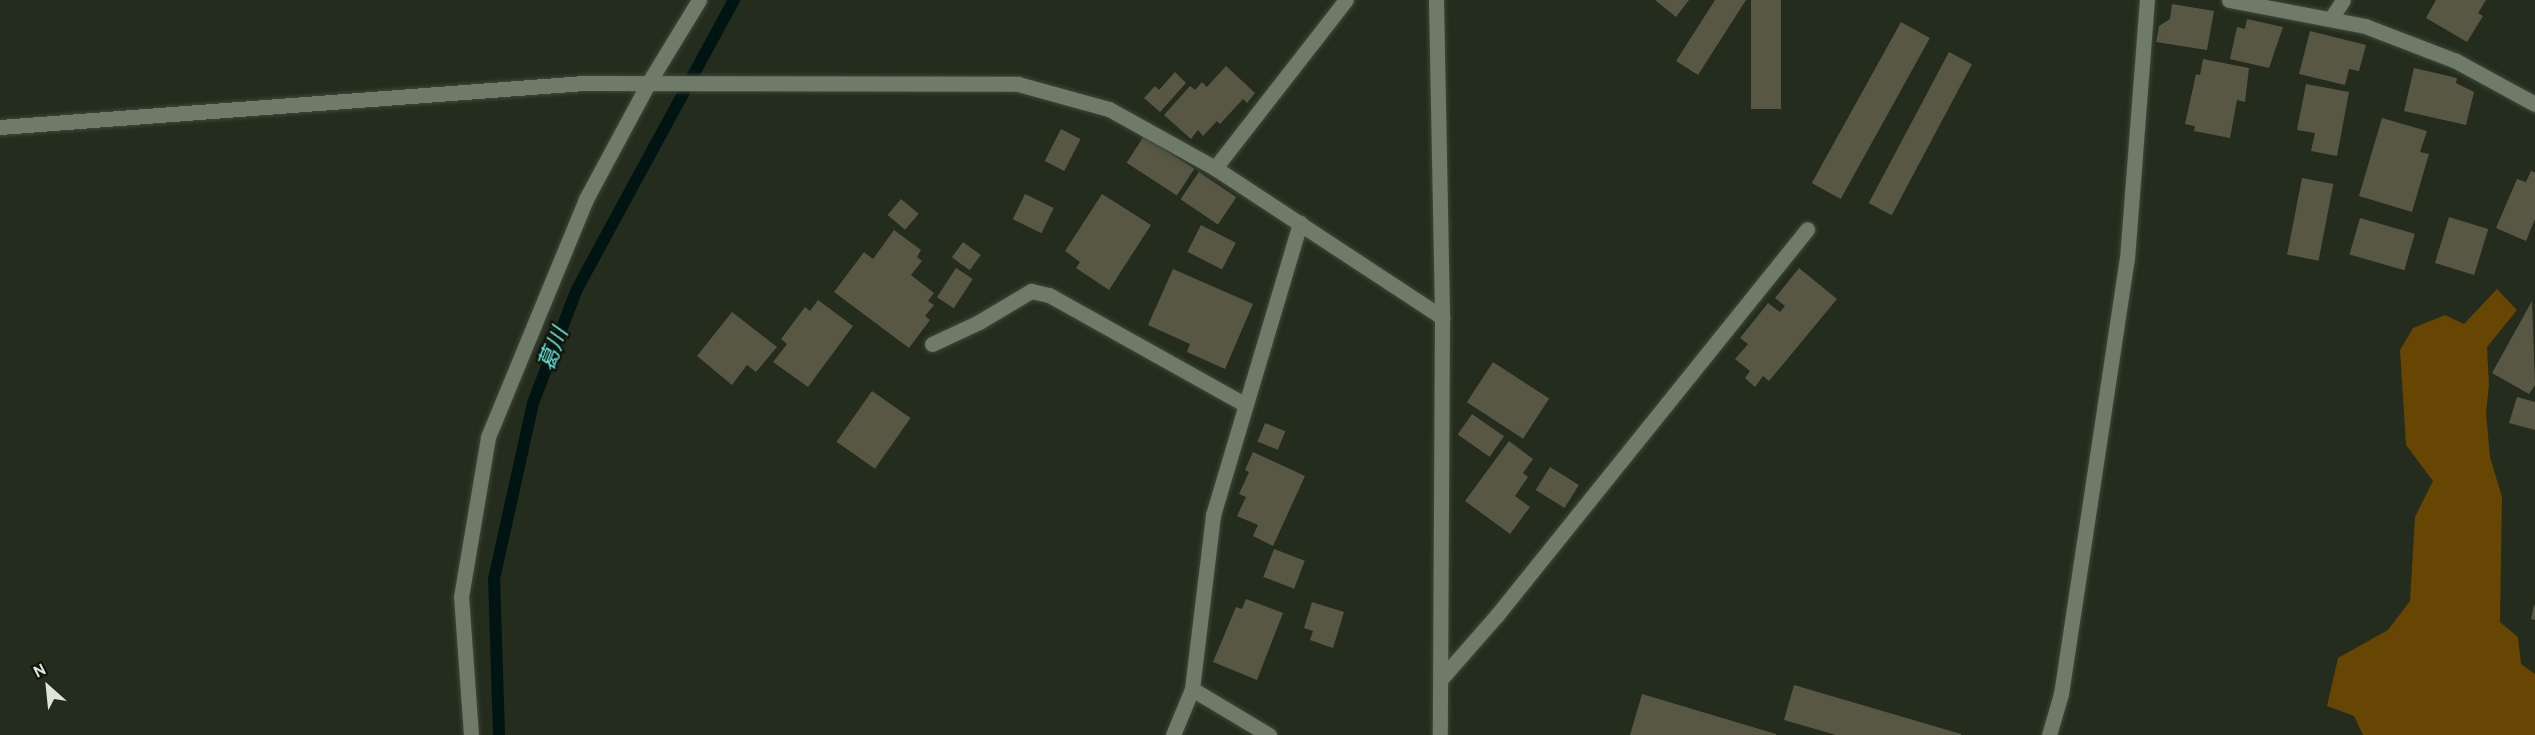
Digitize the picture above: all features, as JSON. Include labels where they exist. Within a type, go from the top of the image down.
[{"type":"street","points":[[471,735],[461,597],[488,437],[586,199],[648,82],[699,0]]},
{"type":"street","points":[[1215,168],[1346,0]]},
{"type":"street","points":[[1436,0],[1442,317],[1440,735]]},
{"type":"street","points":[[2049,735],[2061,694],[2127,259],[2147,0]]},
{"type":"street","points":[[2229,0],[2332,17],[2456,61],[2535,104]]},
{"type":"street","points":[[2332,17],[2343,0]]},
{"type":"street","points":[[0,127],[584,83],[1018,84],[1109,110],[1215,168],[1442,317]]},
{"type":"street","points":[[1173,735],[1192,689],[1213,515],[1300,223]]},
{"type":"street","points":[[1441,679],[1497,615],[1807,229]]},
{"type":"street","points":[[932,344],[979,322],[1031,291],[1049,295],[1244,405]]},
{"type":"street","points":[[1192,689],[1269,735]]},
{"type":"shaded area","points":[[2497,289],[2517,310],[2487,347],[2489,385],[2486,413],[2490,457],[2502,497],[2500,622],[2518,637],[2521,664],[2535,674],[2535,735],[2363,735],[2354,716],[2327,706],[2338,658],[2388,630],[2410,601],[2415,517],[2433,481],[2406,445],[2400,350],[2413,328],[2445,315],[2464,324]]},
{"type":"building","points":[[1655,0],[1689,0],[1676,17]]},
{"type":"building","points":[[1715,0],[1746,0],[1698,75],[1676,61]]},
{"type":"building","points":[[1751,0],[1781,0],[1781,109],[1751,109]]},
{"type":"building","points":[[2436,0],[2486,0],[2478,13],[2483,16],[2467,42],[2426,18]]},
{"type":"building","points":[[2172,4],[2214,11],[2207,50],[2156,42],[2159,26],[2170,19]]},
{"type":"building","points":[[2247,19],[2283,27],[2269,68],[2230,59],[2237,27],[2245,29]]},
{"type":"building","points":[[1901,22],[1930,38],[1841,199],[1812,183]]},
{"type":"building","points":[[2310,31],[2366,45],[2359,71],[2349,69],[2345,85],[2299,74]]},
{"type":"building","points":[[1949,52],[1972,64],[1892,215],[1869,203]]},
{"type":"building","points":[[2203,59],[2249,68],[2245,102],[2237,100],[2230,138],[2194,131],[2195,126],[2185,124],[2196,74],[2200,75]]},
{"type":"building","points":[[1226,66],[1255,93],[1247,103],[1243,99],[1220,124],[1217,121],[1203,136],[1198,130],[1191,139],[1164,115],[1190,86],[1195,90],[1202,82],[1207,87]]},
{"type":"building","points":[[2414,68],[2457,78],[2456,83],[2474,92],[2466,125],[2404,111]]},
{"type":"building","points":[[1175,72],[1186,83],[1160,112],[1144,98],[1155,86],[1159,90]]},
{"type":"building","points":[[2306,84],[2349,92],[2337,156],[2311,151],[2315,133],[2297,130]]},
{"type":"building","points":[[2382,118],[2427,131],[2420,152],[2429,154],[2412,212],[2359,196]]},
{"type":"building","points":[[1061,129],[1081,139],[1064,171],[1045,161]]},
{"type":"building","points":[[1144,136],[1194,169],[1177,196],[1127,163]]},
{"type":"building","points":[[2531,171],[2535,172],[2535,219],[2526,241],[2496,228],[2517,179],[2526,182]]},
{"type":"building","points":[[1199,172],[1236,197],[1218,225],[1181,199]]},
{"type":"building","points":[[2302,178],[2333,184],[2319,261],[2287,255]]},
{"type":"building","points":[[1025,194],[1054,208],[1041,233],[1013,219]]},
{"type":"building","points":[[1102,194],[1151,225],[1109,290],[1076,268],[1080,262],[1065,251]]},
{"type":"building","points":[[901,199],[919,214],[905,230],[888,215]]},
{"type":"building","points":[[2449,217],[2488,229],[2474,275],[2435,263]]},
{"type":"building","points":[[2360,218],[2415,234],[2404,270],[2350,255]]},
{"type":"building","points":[[1201,225],[1236,243],[1222,269],[1187,252]]},
{"type":"building","points":[[894,230],[921,250],[917,257],[922,261],[911,275],[934,293],[928,301],[934,305],[925,316],[930,320],[909,348],[834,292],[864,252],[873,259]]},
{"type":"building","points":[[963,242],[981,255],[970,270],[952,257]]},
{"type":"building","points":[[956,268],[973,279],[954,308],[937,297]]},
{"type":"building","points":[[1799,268],[1837,299],[1769,381],[1763,376],[1755,387],[1745,378],[1750,371],[1735,359],[1748,344],[1740,338],[1768,303],[1780,312],[1785,306],[1775,298]]},
{"type":"building","points":[[1173,269],[1253,304],[1225,369],[1187,352],[1190,344],[1148,325]]},
{"type":"building","points":[[818,300],[853,326],[808,387],[773,362],[787,344],[781,339],[805,307],[810,311]]},
{"type":"building","points":[[2532,301],[2535,385],[2529,394],[2492,373]]},
{"type":"building","points":[[732,312],[777,347],[756,372],[747,365],[732,385],[697,356]]},
{"type":"building","points":[[1493,362],[1549,398],[1523,439],[1467,402]]},
{"type":"building","points":[[872,391],[911,418],[875,469],[836,442]]},
{"type":"building","points":[[2517,397],[2535,402],[2535,430],[2509,423]]},
{"type":"building","points":[[1472,414],[1504,436],[1490,457],[1458,434]]},
{"type":"building","points":[[1265,423],[1285,431],[1278,450],[1258,442]]},
{"type":"building","points":[[1509,441],[1533,459],[1523,473],[1528,477],[1515,496],[1530,507],[1510,534],[1465,501]]},
{"type":"building","points":[[1253,452],[1305,476],[1273,546],[1253,536],[1258,525],[1237,516],[1246,497],[1239,494],[1249,472],[1245,470]]},
{"type":"building","points":[[1550,467],[1579,485],[1565,508],[1536,490]]},
{"type":"building","points":[[1274,549],[1305,561],[1294,589],[1263,577]]},
{"type":"building","points":[[1246,599],[1283,613],[1257,680],[1213,662],[1236,607],[1242,609]]},
{"type":"building","points":[[1312,602],[1344,612],[1333,648],[1310,640],[1313,631],[1304,628]]},
{"type":"building","points":[[2535,606],[2535,620],[2531,619]]},
{"type":"building","points":[[1794,685],[1961,735],[1836,735],[1784,720]]},
{"type":"building","points":[[1642,694],[1776,734],[1776,735],[1630,735]]},
{"type":"waterway","name":"葛川","points":[[499,735],[494,579],[533,403],[577,289],[734,0]]}]
